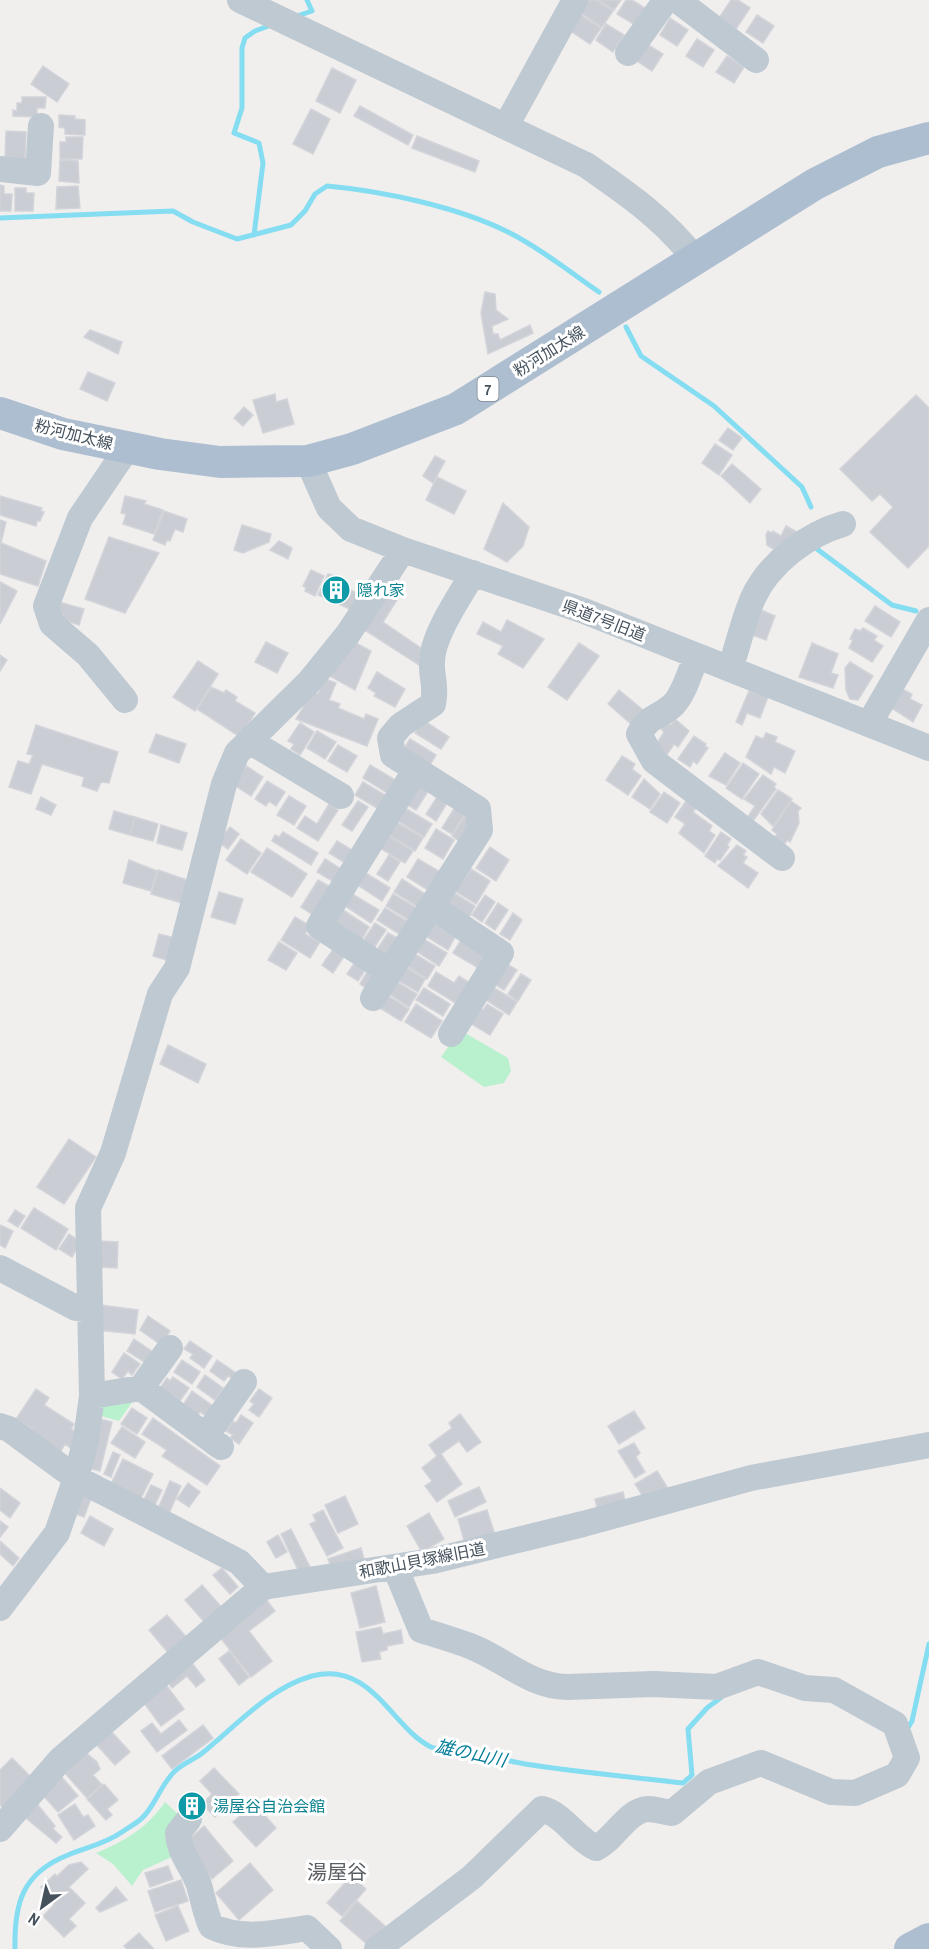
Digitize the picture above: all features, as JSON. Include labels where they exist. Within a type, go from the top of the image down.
[{"type":"main road","name":"粉河加太線","points":[[0,414],[63,434],[220,462],[308,461],[369,444],[456,409],[815,184],[878,152],[929,138]]},
{"type":"main road","points":[[910,1949],[929,1939]]},
{"type":"street","points":[[240,0],[586,165],[632,196],[672,230],[695,259]]},
{"type":"street","points":[[506,126],[575,0]]},
{"type":"street","points":[[628,53],[666,0]]},
{"type":"street","points":[[676,0],[756,60]]},
{"type":"street","points":[[0,169],[38,173],[41,126]]},
{"type":"street","points":[[125,700],[88,655],[52,624],[46,606],[80,518],[128,447]]},
{"type":"street","name":"県道7号旧道","points":[[308,461],[328,508],[351,529],[403,550],[584,611],[929,748]]},
{"type":"street","points":[[730,669],[754,597],[766,578],[804,541],[824,530],[843,524]]},
{"type":"street","points":[[0,1608],[57,1533],[76,1478],[86,1439],[92,1396],[88,1208],[113,1153],[160,994],[177,968],[224,784],[237,753],[251,742],[310,681],[348,634],[403,550]]},
{"type":"street","points":[[373,998],[480,830],[478,809],[393,755],[390,738],[400,725],[433,704],[436,687],[432,663],[437,640],[473,573]]},
{"type":"street","points":[[869,724],[929,620]]},
{"type":"street","points":[[697,656],[676,702],[661,715],[646,720],[639,734],[654,761],[782,858]]},
{"type":"street","points":[[251,742],[341,796]]},
{"type":"street","points":[[390,972],[320,926],[416,769]]},
{"type":"street","points":[[432,907],[501,953],[450,1034]]},
{"type":"street","points":[[0,1268],[76,1308],[90,1310]]},
{"type":"street","points":[[92,1396],[141,1388],[170,1348]]},
{"type":"street","points":[[141,1388],[214,1442],[244,1382]]},
{"type":"street","points":[[0,1426],[9,1429],[76,1478],[239,1562],[263,1587],[60,1760],[0,1829]]},
{"type":"street","name":"和歌山貝塚線旧道","points":[[263,1587],[432,1561],[583,1524],[751,1478],[929,1445]]},
{"type":"street","points":[[377,1949],[472,1877],[542,1809],[551,1811],[584,1843],[596,1848],[603,1845],[635,1814],[647,1809],[672,1813],[709,1782],[762,1763],[831,1792],[855,1793],[897,1775],[907,1758],[898,1733],[834,1690],[805,1688],[758,1672],[717,1687],[654,1684],[560,1687],[532,1681],[471,1646],[421,1630],[395,1567]]},
{"type":"street","points":[[189,1819],[178,1833],[179,1846],[199,1885],[203,1907],[211,1926],[226,1933],[257,1935],[307,1928],[329,1949]]},
{"type":"green space","points":[[460,1030],[508,1058],[511,1071],[504,1083],[484,1087],[441,1057]]},
{"type":"green space","points":[[138,1394],[119,1421],[101,1416],[101,1402]]},
{"type":"green space","points":[[165,1802],[183,1819],[174,1856],[143,1870],[132,1886],[113,1864],[96,1853],[135,1833]]},
{"type":"building","points":[[585,0],[596,0],[613,11],[602,27],[578,11]]},
{"type":"building","points":[[598,0],[621,0],[614,10]]},
{"type":"building","points":[[626,0],[632,0],[645,8],[635,25],[617,14]]},
{"type":"building","points":[[731,0],[738,0],[750,8],[736,29],[719,18]]},
{"type":"building","points":[[576,12],[601,28],[590,44],[566,28]]},
{"type":"building","points":[[757,15],[774,26],[763,43],[746,32]]},
{"type":"building","points":[[670,18],[688,30],[677,46],[660,35]]},
{"type":"building","points":[[606,24],[624,35],[613,52],[596,40]]},
{"type":"building","points":[[697,39],[714,50],[703,67],[686,56]]},
{"type":"building","points":[[645,43],[663,54],[652,71],[634,59]]},
{"type":"building","points":[[727,56],[744,67],[734,83],[716,72]]},
{"type":"building","points":[[43,66],[69,84],[57,102],[31,84]]},
{"type":"building","points":[[332,68],[356,80],[340,113],[316,101]]},
{"type":"building","points":[[22,97],[46,97],[45,108],[37,108],[37,117],[13,116],[13,110],[17,111],[17,103],[22,103]]},
{"type":"building","points":[[360,106],[413,135],[408,145],[354,116]]},
{"type":"building","points":[[311,109],[330,119],[313,154],[293,144]]},
{"type":"building","points":[[59,115],[75,116],[75,119],[85,120],[85,135],[65,134],[65,128],[59,127]]},
{"type":"building","points":[[6,131],[26,132],[25,160],[5,159]]},
{"type":"building","points":[[417,136],[479,161],[475,172],[412,148]]},
{"type":"building","points":[[66,137],[83,137],[82,159],[60,159],[60,142],[66,142]]},
{"type":"building","points":[[60,160],[78,161],[79,183],[59,181]]},
{"type":"building","points":[[0,185],[4,186],[4,194],[12,194],[11,211],[0,211]]},
{"type":"building","points":[[78,186],[80,208],[56,209],[57,187]]},
{"type":"building","points":[[15,188],[26,188],[26,193],[34,193],[33,211],[15,211]]},
{"type":"building","points":[[485,292],[495,294],[496,310],[508,319],[492,326],[493,334],[498,334],[500,340],[530,325],[533,333],[488,354],[481,313]]},
{"type":"building","points":[[90,330],[122,342],[118,354],[84,337]]},
{"type":"building","points":[[88,372],[115,383],[107,401],[80,389]]},
{"type":"building","points":[[275,394],[276,402],[287,399],[294,424],[263,433],[253,400]]},
{"type":"building","points":[[916,395],[929,408],[929,546],[908,568],[870,532],[893,507],[880,494],[872,501],[840,469]]},
{"type":"building","points":[[244,407],[253,415],[243,426],[234,418]]},
{"type":"building","points":[[728,428],[742,438],[733,450],[719,440]]},
{"type":"building","points":[[715,444],[732,455],[719,475],[702,463]]},
{"type":"building","points":[[435,456],[445,461],[433,483],[423,476]]},
{"type":"building","points":[[732,464],[761,489],[750,503],[721,476]]},
{"type":"building","points":[[437,477],[466,491],[454,514],[426,500]]},
{"type":"building","points":[[0,496],[42,508],[41,511],[44,512],[40,521],[37,521],[36,526],[0,515]]},
{"type":"building","points":[[125,496],[146,501],[144,504],[163,510],[154,534],[123,524],[126,514],[121,513]]},
{"type":"building","points":[[503,503],[529,527],[523,546],[507,562],[484,549]]},
{"type":"building","points":[[164,511],[187,519],[183,532],[175,529],[170,541],[167,540],[165,545],[153,540]]},
{"type":"building","points":[[0,520],[6,522],[1,543],[46,561],[38,586],[0,574]]},
{"type":"building","points":[[242,525],[271,534],[269,542],[243,553],[234,550]]},
{"type":"building","points":[[786,526],[797,532],[778,552],[767,545],[766,535],[768,531],[772,533],[773,531],[781,536]]},
{"type":"building","points":[[109,537],[159,553],[125,613],[85,599]]},
{"type":"building","points":[[279,541],[292,548],[288,559],[270,550]]},
{"type":"building","points":[[311,570],[324,576],[315,596],[305,591],[306,588],[303,586]]},
{"type":"building","name":"隠れ家","points":[[328,574],[345,579],[342,587],[360,594],[352,610],[318,595]]},
{"type":"building","points":[[0,582],[17,591],[0,624]]},
{"type":"building","points":[[384,591],[397,600],[383,622],[421,648],[419,665],[360,627]]},
{"type":"building","points":[[59,602],[84,609],[79,625],[62,619],[64,615],[55,612]]},
{"type":"building","points":[[875,606],[900,622],[891,637],[865,621]]},
{"type":"building","points":[[761,610],[775,616],[766,640],[752,635]]},
{"type":"building","points":[[507,620],[544,639],[523,668],[498,654],[503,646],[477,634],[483,622],[501,632]]},
{"type":"building","points":[[863,628],[877,636],[874,640],[883,646],[872,662],[849,648],[855,629],[860,631]]},
{"type":"building","points":[[266,642],[288,653],[277,673],[255,662]]},
{"type":"building","points":[[354,642],[371,651],[355,690],[328,675]]},
{"type":"building","points":[[579,643],[599,656],[567,700],[548,687]]},
{"type":"building","points":[[812,643],[838,654],[831,673],[838,675],[833,688],[799,677]]},
{"type":"building","points":[[0,655],[7,660],[0,671]]},
{"type":"building","points":[[198,661],[218,674],[195,711],[173,697]]},
{"type":"building","points":[[850,662],[873,676],[858,700],[850,699],[846,690],[845,668]]},
{"type":"building","points":[[377,672],[405,689],[395,707],[374,696],[376,693],[368,688]]},
{"type":"building","points":[[325,679],[336,683],[329,700],[340,704],[338,708],[364,719],[366,714],[378,719],[367,746],[296,719],[313,691],[318,694]]},
{"type":"building","points":[[211,687],[224,693],[226,690],[237,697],[235,701],[255,713],[240,737],[197,709]]},
{"type":"building","points":[[900,688],[912,694],[910,699],[922,705],[913,722],[890,707]]},
{"type":"building","points":[[619,690],[643,710],[631,724],[608,704]]},
{"type":"building","points":[[749,691],[768,697],[760,718],[747,713],[742,725],[736,722]]},
{"type":"building","points":[[675,719],[689,731],[678,747],[674,744],[666,756],[654,748],[664,732],[661,729],[667,723],[671,725]]},
{"type":"building","points":[[423,720],[449,737],[441,749],[415,733]]},
{"type":"building","points":[[300,723],[314,732],[300,755],[291,749],[294,744],[288,741]]},
{"type":"building","points":[[36,725],[118,752],[109,783],[101,782],[97,791],[82,786],[84,777],[42,764],[31,794],[9,787],[18,761],[29,764],[33,755],[27,754]]},
{"type":"building","points":[[317,731],[336,742],[325,759],[307,748]]},
{"type":"building","points":[[766,733],[777,737],[775,742],[795,751],[785,773],[774,767],[771,774],[746,757],[756,736],[763,739]]},
{"type":"building","points":[[156,734],[186,744],[179,763],[149,752]]},
{"type":"building","points":[[694,736],[708,748],[697,764],[693,761],[690,767],[678,759]]},
{"type":"building","points":[[410,739],[436,755],[428,768],[402,751]]},
{"type":"building","points":[[338,745],[357,756],[347,772],[328,761]]},
{"type":"building","points":[[725,753],[740,763],[726,785],[709,776]]},
{"type":"building","points":[[622,756],[635,764],[632,769],[641,776],[628,795],[606,780]]},
{"type":"building","points":[[743,763],[759,774],[742,799],[726,788]]},
{"type":"building","points":[[370,765],[397,781],[389,794],[363,778]]},
{"type":"building","points":[[246,766],[263,777],[251,796],[234,785]]},
{"type":"building","points":[[763,775],[776,784],[774,787],[776,789],[753,821],[747,818],[755,806],[744,799]]},
{"type":"building","points":[[644,779],[660,794],[650,809],[632,797]]},
{"type":"building","points":[[267,781],[285,792],[276,806],[269,801],[266,806],[255,799]]},
{"type":"building","points":[[363,782],[390,798],[382,811],[355,795]]},
{"type":"building","points":[[419,784],[429,790],[416,810],[406,804]]},
{"type":"building","points":[[778,790],[792,799],[773,826],[761,814]]},
{"type":"building","points":[[664,792],[680,803],[667,823],[650,812]]},
{"type":"building","points":[[439,794],[449,800],[436,821],[426,814]]},
{"type":"building","points":[[289,796],[306,806],[294,825],[277,815]]},
{"type":"building","points":[[41,797],[56,805],[51,815],[36,809]]},
{"type":"building","points":[[688,798],[698,805],[693,812],[712,826],[709,831],[715,835],[704,853],[679,833],[685,824],[675,817]]},
{"type":"building","points":[[358,801],[368,807],[352,831],[342,825]]},
{"type":"building","points":[[791,801],[801,808],[798,811],[799,823],[790,842],[787,840],[785,844],[774,837],[777,834],[772,830]]},
{"type":"building","points":[[329,804],[338,810],[318,841],[297,828],[305,816],[317,824]]},
{"type":"building","points":[[455,807],[465,814],[452,834],[442,828]]},
{"type":"building","points":[[405,808],[432,824],[424,837],[398,821]]},
{"type":"building","points":[[114,811],[135,817],[130,835],[109,829]]},
{"type":"building","points":[[465,816],[475,822],[462,843],[452,836]]},
{"type":"building","points":[[135,817],[158,824],[153,841],[130,835]]},
{"type":"building","points":[[396,822],[423,838],[415,851],[389,835]]},
{"type":"building","points":[[161,825],[187,833],[182,850],[157,843]]},
{"type":"building","points":[[230,827],[239,834],[228,849],[218,842]]},
{"type":"building","points":[[436,829],[454,840],[443,859],[425,848]]},
{"type":"building","points":[[283,832],[318,853],[311,865],[272,841],[275,835],[279,837]]},
{"type":"building","points":[[721,832],[731,839],[727,845],[729,847],[715,863],[705,856]]},
{"type":"building","points":[[386,834],[413,851],[405,863],[378,847]]},
{"type":"building","points":[[241,839],[261,853],[247,874],[226,860]]},
{"type":"building","points":[[337,841],[358,854],[350,866],[329,853]]},
{"type":"building","points":[[737,845],[746,851],[743,855],[747,857],[743,863],[758,873],[748,888],[718,866]]},
{"type":"building","points":[[490,847],[509,860],[496,881],[476,868]]},
{"type":"building","points":[[267,848],[307,874],[292,897],[251,872]]},
{"type":"building","points":[[389,855],[400,862],[388,881],[377,874]]},
{"type":"building","points":[[325,859],[346,872],[339,885],[317,872]]},
{"type":"building","points":[[418,859],[442,873],[431,892],[407,877]]},
{"type":"building","points":[[129,860],[157,871],[151,891],[123,883]]},
{"type":"building","points":[[471,869],[490,881],[476,904],[450,888],[458,875],[464,879]]},
{"type":"building","points":[[158,870],[187,880],[182,903],[151,894]]},
{"type":"building","points":[[364,872],[390,888],[382,901],[356,884]]},
{"type":"building","points":[[402,879],[428,896],[420,908],[394,892]]},
{"type":"building","points":[[318,880],[334,889],[316,917],[301,907]]},
{"type":"building","points":[[449,890],[475,906],[468,919],[441,903]]},
{"type":"building","points":[[219,892],[243,899],[235,924],[211,917]]},
{"type":"building","points":[[352,894],[379,910],[371,923],[345,906]]},
{"type":"building","points":[[393,894],[420,910],[412,922],[386,906]]},
{"type":"building","points":[[485,895],[495,902],[482,922],[472,915]]},
{"type":"building","points":[[498,903],[508,910],[495,930],[485,923]]},
{"type":"building","points":[[385,908],[412,924],[404,937],[377,920]]},
{"type":"building","points":[[343,910],[369,927],[362,939],[335,923]]},
{"type":"building","points":[[513,913],[522,920],[510,940],[500,934]]},
{"type":"building","points":[[295,917],[310,926],[305,934],[320,942],[310,958],[281,940]]},
{"type":"building","points":[[429,921],[455,937],[448,950],[421,933]]},
{"type":"building","points":[[375,923],[386,930],[374,948],[363,941]]},
{"type":"building","points":[[388,933],[399,939],[387,958],[376,951]]},
{"type":"building","points":[[159,934],[175,938],[170,961],[153,956]]},
{"type":"building","points":[[464,935],[491,951],[480,969],[453,953]]},
{"type":"building","points":[[420,937],[447,953],[439,966],[413,949]]},
{"type":"building","points":[[279,942],[297,953],[286,970],[268,960]]},
{"type":"building","points":[[336,945],[347,952],[333,973],[322,965]]},
{"type":"building","points":[[408,950],[435,966],[427,979],[401,962]]},
{"type":"building","points":[[359,956],[370,963],[358,981],[347,974]]},
{"type":"building","points":[[399,963],[425,979],[418,992],[391,976]]},
{"type":"building","points":[[507,964],[517,970],[504,990],[494,984]]},
{"type":"building","points":[[371,965],[382,972],[370,991],[360,984]]},
{"type":"building","points":[[436,972],[454,983],[459,976],[470,983],[457,1004],[428,986]]},
{"type":"building","points":[[521,974],[531,980],[518,1001],[508,994]]},
{"type":"building","points":[[391,978],[417,994],[409,1007],[383,990]]},
{"type":"building","points":[[491,986],[517,1002],[509,1015],[483,998]]},
{"type":"building","points":[[424,988],[450,1004],[443,1016],[416,1000]]},
{"type":"building","points":[[382,992],[409,1009],[401,1021],[375,1005]]},
{"type":"building","points":[[473,1003],[483,1010],[487,1004],[503,1014],[490,1035],[463,1019]]},
{"type":"building","points":[[416,1004],[442,1021],[431,1038],[405,1022]]},
{"type":"building","points":[[168,1045],[206,1064],[198,1083],[160,1064]]},
{"type":"building","points":[[69,1139],[96,1157],[64,1204],[37,1187]]},
{"type":"building","points":[[34,1208],[68,1229],[56,1250],[21,1228]]},
{"type":"building","points":[[15,1210],[25,1216],[18,1227],[8,1221]]},
{"type":"building","points":[[0,1225],[13,1231],[5,1248],[0,1245]]},
{"type":"building","points":[[69,1234],[81,1242],[72,1257],[59,1249]]},
{"type":"building","points":[[98,1241],[118,1242],[117,1268],[97,1267]]},
{"type":"building","points":[[100,1305],[138,1310],[135,1334],[97,1330]]},
{"type":"building","points":[[148,1316],[170,1331],[161,1345],[140,1330]]},
{"type":"building","points":[[134,1339],[153,1352],[146,1363],[127,1351]]},
{"type":"building","points":[[190,1341],[212,1356],[204,1368],[190,1358],[193,1354],[184,1349]]},
{"type":"building","points":[[124,1353],[140,1364],[132,1375],[128,1371],[122,1379],[112,1372]]},
{"type":"building","points":[[182,1360],[200,1372],[192,1384],[174,1372]]},
{"type":"building","points":[[217,1360],[236,1373],[232,1378],[228,1376],[224,1381],[210,1371]]},
{"type":"building","points":[[205,1375],[223,1388],[215,1400],[197,1387]]},
{"type":"building","points":[[173,1377],[189,1388],[180,1401],[160,1388],[167,1378],[170,1381]]},
{"type":"building","points":[[36,1389],[49,1398],[44,1405],[74,1424],[71,1429],[81,1435],[76,1452],[65,1444],[60,1453],[29,1433],[32,1429],[16,1419]]},
{"type":"building","points":[[259,1389],[272,1398],[259,1417],[249,1410],[254,1404],[250,1401]]},
{"type":"building","points":[[192,1391],[213,1406],[206,1416],[200,1412],[198,1415],[183,1405]]},
{"type":"building","points":[[132,1408],[147,1418],[137,1434],[121,1424]]},
{"type":"building","points":[[634,1411],[645,1428],[619,1444],[608,1426]]},
{"type":"building","points":[[460,1414],[481,1442],[467,1452],[459,1441],[441,1454],[462,1484],[437,1502],[425,1486],[432,1481],[422,1468],[437,1456],[429,1445],[452,1428],[449,1423]]},
{"type":"building","points":[[241,1415],[253,1423],[239,1444],[230,1438],[233,1435],[226,1431],[233,1421],[236,1423]]},
{"type":"building","points":[[153,1418],[220,1466],[207,1485],[162,1456],[167,1450],[142,1434]]},
{"type":"building","points":[[100,1419],[112,1422],[100,1471],[88,1468]]},
{"type":"building","points":[[122,1427],[145,1442],[135,1458],[111,1443]]},
{"type":"building","points":[[634,1443],[640,1453],[636,1457],[645,1472],[635,1478],[618,1451]]},
{"type":"building","points":[[113,1452],[120,1455],[111,1477],[104,1474]]},
{"type":"building","points":[[123,1459],[153,1474],[141,1498],[111,1484]]},
{"type":"building","points":[[657,1471],[669,1490],[647,1503],[635,1484]]},
{"type":"building","points":[[170,1481],[181,1486],[167,1518],[156,1513]]},
{"type":"building","points":[[188,1483],[200,1492],[189,1507],[177,1499]]},
{"type":"building","points":[[151,1485],[162,1490],[152,1511],[141,1506]]},
{"type":"building","points":[[479,1487],[486,1502],[455,1517],[448,1501]]},
{"type":"building","points":[[0,1488],[20,1503],[10,1518],[0,1510]]},
{"type":"building","points":[[79,1491],[92,1496],[84,1517],[71,1512]]},
{"type":"building","points":[[623,1492],[626,1505],[598,1512],[595,1499]]},
{"type":"building","points":[[345,1496],[358,1524],[338,1533],[325,1505]]},
{"type":"building","points":[[323,1510],[343,1548],[327,1556],[310,1524],[316,1521],[313,1515]]},
{"type":"building","points":[[487,1510],[495,1535],[465,1544],[458,1519]]},
{"type":"building","points":[[429,1513],[444,1539],[422,1552],[407,1526]]},
{"type":"building","points":[[90,1516],[113,1529],[104,1546],[81,1533]]},
{"type":"building","points":[[0,1521],[8,1527],[0,1537]]},
{"type":"building","points":[[291,1529],[310,1567],[299,1572],[281,1534]]},
{"type":"building","points":[[278,1535],[287,1552],[276,1558],[267,1542]]},
{"type":"building","points":[[0,1541],[19,1558],[13,1566],[0,1554]]},
{"type":"building","points":[[361,1548],[364,1559],[332,1569],[328,1559]]},
{"type":"building","points":[[222,1568],[238,1587],[230,1594],[213,1575]]},
{"type":"building","points":[[202,1585],[224,1610],[207,1625],[185,1600]]},
{"type":"building","points":[[376,1586],[385,1622],[360,1628],[351,1593]]},
{"type":"building","points":[[262,1594],[275,1611],[249,1631],[272,1661],[251,1677],[215,1631]]},
{"type":"building","points":[[167,1615],[188,1639],[170,1655],[149,1630]]},
{"type":"building","points":[[381,1627],[383,1634],[401,1630],[403,1643],[387,1646],[387,1650],[379,1652],[381,1659],[362,1662],[356,1632]]},
{"type":"building","points":[[229,1651],[249,1677],[239,1685],[219,1659]]},
{"type":"building","points":[[189,1659],[205,1680],[196,1687],[187,1676],[172,1688],[164,1677]]},
{"type":"building","points":[[164,1682],[184,1709],[161,1726],[141,1699]]},
{"type":"building","points":[[179,1720],[187,1730],[157,1752],[141,1731],[152,1723],[161,1734]]},
{"type":"building","points":[[203,1725],[213,1738],[172,1769],[162,1756]]},
{"type":"building","points":[[110,1730],[130,1752],[115,1765],[95,1743]]},
{"type":"building","points":[[85,1752],[97,1762],[100,1769],[93,1775],[102,1785],[87,1798],[63,1771]]},
{"type":"building","points":[[12,1758],[33,1779],[4,1809],[0,1805],[0,1770]]},
{"type":"building","points":[[214,1768],[239,1794],[215,1817],[202,1804],[212,1794],[200,1781]]},
{"type":"building","points":[[60,1775],[78,1796],[58,1812],[40,1792]]},
{"type":"building","points":[[104,1784],[118,1800],[107,1809],[112,1815],[106,1820],[87,1799]]},
{"type":"building","name":"湯屋谷自治会館","points":[[190,1794],[205,1809],[195,1819],[180,1804]]},
{"type":"building","points":[[34,1800],[55,1826],[53,1829],[62,1837],[56,1843],[21,1814]]},
{"type":"building","points":[[254,1803],[276,1828],[256,1847],[233,1822]]},
{"type":"building","points":[[75,1804],[83,1817],[88,1815],[95,1826],[74,1840],[58,1815]]},
{"type":"building","points":[[204,1826],[233,1861],[212,1879],[183,1845]]},
{"type":"building","points":[[81,1862],[88,1869],[69,1887],[85,1903],[69,1919],[76,1926],[64,1937],[43,1916],[54,1905],[41,1887],[69,1865]]},
{"type":"building","points":[[250,1863],[273,1890],[239,1920],[216,1893]]},
{"type":"building","points":[[168,1866],[173,1879],[150,1887],[145,1873]]},
{"type":"building","points":[[351,1876],[366,1889],[342,1916],[327,1903]]},
{"type":"building","points":[[181,1880],[188,1901],[155,1912],[148,1891]]},
{"type":"building","points":[[116,1887],[127,1900],[100,1912],[96,1908]]},
{"type":"building","points":[[357,1901],[385,1926],[368,1945],[340,1921]]},
{"type":"building","points":[[178,1906],[189,1931],[166,1941],[155,1915]]},
{"type":"building","points":[[139,1933],[154,1949],[127,1949],[124,1946]]},
{"type":"waterway","points":[[297,16],[312,11],[307,0]]},
{"type":"waterway","points":[[254,235],[263,163],[259,143],[234,133],[242,108],[242,48],[245,38],[271,25]]},
{"type":"waterway","points":[[0,218],[173,211],[193,222],[237,239],[291,225],[305,211],[315,194],[327,186],[349,188],[396,196],[444,208],[488,223],[532,245],[599,292]]},
{"type":"waterway","points":[[626,327],[641,356],[714,406],[802,487],[811,507]]},
{"type":"waterway","points":[[817,549],[892,605],[916,611]]},
{"type":"waterway","name":"雄の山川","points":[[906,1731],[912,1721],[929,1644]]},
{"type":"waterway","name":"雄の山川","points":[[15,1949],[19,1904],[24,1892],[40,1871],[52,1862],[109,1840],[136,1823],[148,1811],[170,1776],[201,1754],[253,1709],[297,1681],[312,1676],[332,1674],[350,1678],[365,1686],[379,1698],[417,1738],[436,1749],[471,1752],[545,1767],[683,1783],[692,1775],[688,1729],[707,1708],[723,1696]]},
{"type":"place","name":"隠れ家","points":[[336,590]]},
{"type":"place","name":"湯屋谷自治会館","points":[[192,1806]]},
{"type":"district","name":"湯屋谷","points":[[337,1871]]}]
